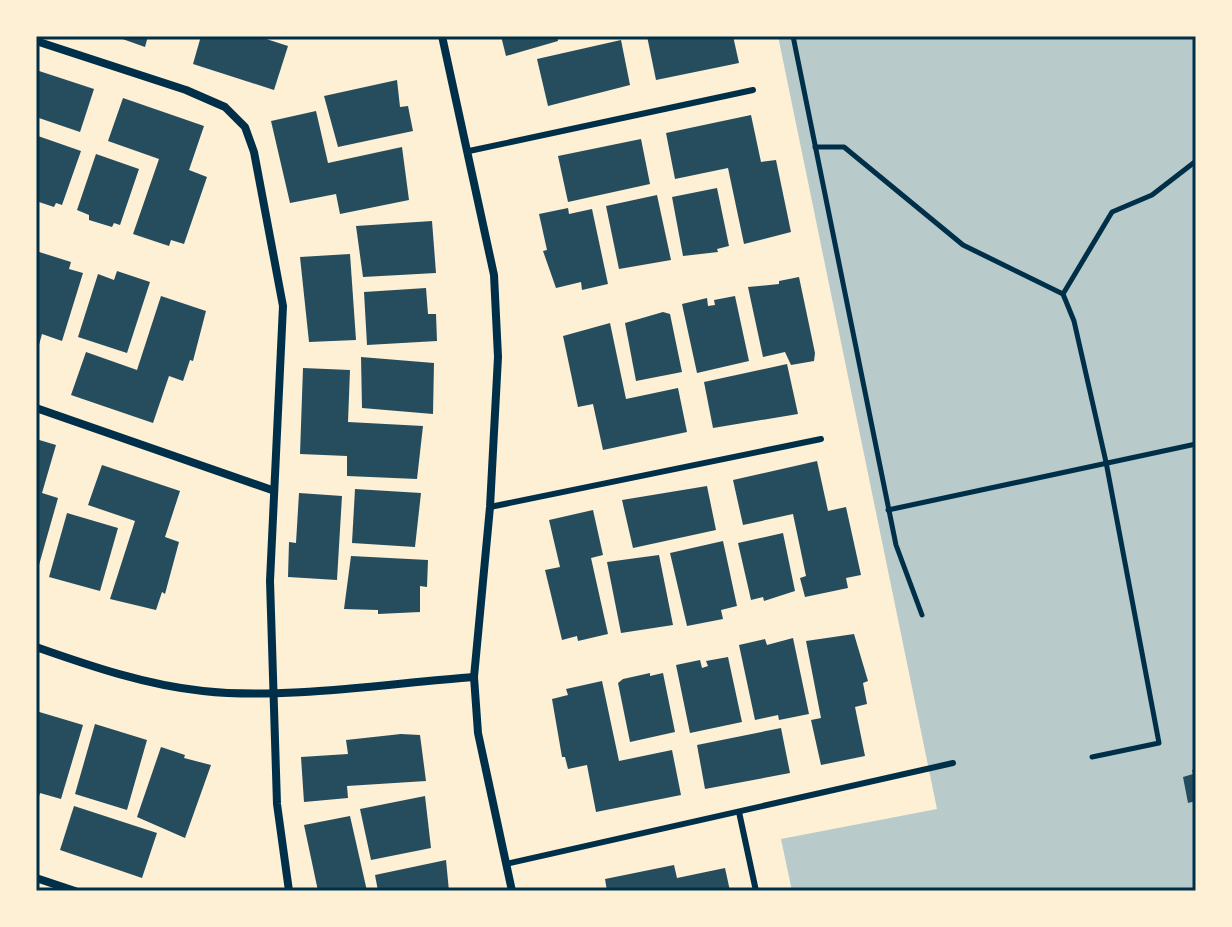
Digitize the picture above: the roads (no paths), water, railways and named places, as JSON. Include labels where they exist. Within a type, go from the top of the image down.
[{"type":"street","points":[[442,36],[494,275],[498,357],[490,507],[474,677],[478,733],[512,891]]},
{"type":"street","points":[[36,41],[186,90],[225,107],[245,127],[254,152],[283,306],[272,490],[272,692],[277,804],[289,891]]},
{"type":"street","points":[[36,408],[272,490]]},
{"type":"street","points":[[36,647],[146,681],[204,691],[272,692],[474,677]]},
{"type":"street","points":[[36,878],[75,891]]},
{"type":"lane","points":[[469,151],[753,90]]},
{"type":"lane","points":[[490,507],[821,439]]},
{"type":"lane","points":[[506,864],[953,763]]},
{"type":"lane","points":[[739,812],[756,891]]}]
